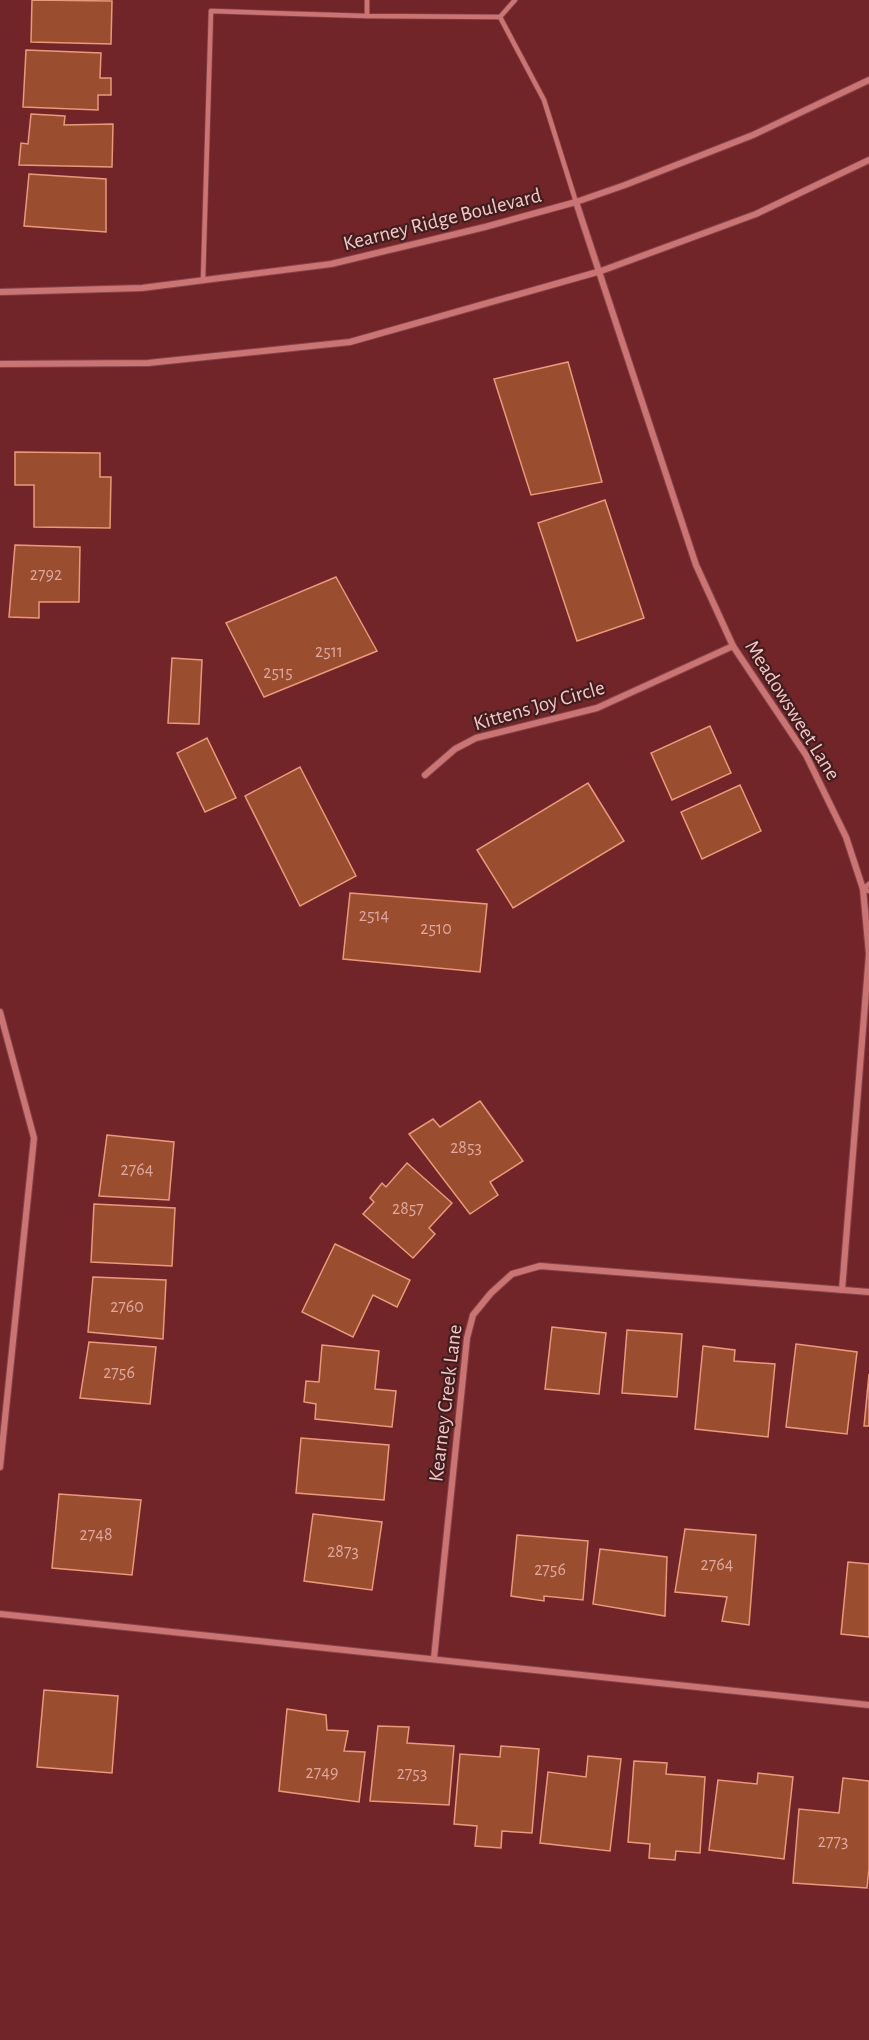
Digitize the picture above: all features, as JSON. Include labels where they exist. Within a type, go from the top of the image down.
[{"type":"street","name":"Kearney Ridge Boulevard","points":[[0,292],[142,288],[331,264],[484,227],[576,202],[625,185],[753,135],[869,80]]},
{"type":"street","points":[[0,364],[148,363],[350,342],[601,271],[756,214],[869,160]]},
{"type":"street","name":"Meadowsweet Lane","points":[[576,202],[601,271],[696,566],[733,646],[806,755],[846,837],[866,890],[869,954],[842,1290]]},
{"type":"street","name":"Kittens Joy Circle","points":[[425,775],[455,749],[476,738],[597,708],[733,646]]},
{"type":"street","points":[[0,1012],[3,1032],[34,1138],[0,1467]]},
{"type":"street","name":"Kearney Creek Lane","points":[[434,1658],[467,1338],[473,1315],[491,1293],[512,1274],[540,1266],[869,1292]]},
{"type":"street","points":[[0,1614],[869,1705]]},
{"type":"lane","points":[[367,0],[367,16]]},
{"type":"lane","points":[[202,280],[211,11],[500,17],[515,0]]},
{"type":"lane","points":[[500,17],[544,100],[576,202]]},
{"type":"lane","points":[[866,890],[869,884]]},
{"type":"building","points":[[32,0],[112,1],[111,44],[31,42]]},
{"type":"building","points":[[26,50],[101,53],[100,78],[111,78],[111,95],[98,95],[98,110],[23,107]]},
{"type":"building","points":[[31,114],[65,116],[64,125],[113,124],[112,167],[19,165],[21,143],[28,144]]},
{"type":"building","points":[[29,174],[106,179],[106,232],[24,226]]},
{"type":"building","points":[[568,362],[602,482],[531,495],[494,379]]},
{"type":"building","points":[[15,452],[100,453],[100,477],[111,477],[110,528],[34,527],[34,485],[15,485]]},
{"type":"building","points":[[605,500],[644,618],[577,641],[538,523]]},
{"type":"building","points":[[15,545],[80,547],[79,602],[39,602],[39,618],[9,617]]},
{"type":"building","points":[[336,577],[377,651],[264,697],[226,623]]},
{"type":"building","points":[[172,658],[202,660],[199,724],[168,723]]},
{"type":"building","points":[[710,726],[731,773],[672,800],[651,753]]},
{"type":"building","points":[[207,738],[236,798],[205,812],[177,753]]},
{"type":"building","points":[[300,767],[356,876],[300,906],[245,796]]},
{"type":"building","points":[[588,783],[624,841],[513,908],[477,850]]},
{"type":"building","points":[[740,785],[761,831],[702,859],[681,812]]},
{"type":"building","points":[[350,893],[487,904],[480,972],[343,959]]},
{"type":"building","points":[[480,1101],[523,1161],[490,1182],[498,1195],[470,1214],[409,1134],[433,1119],[440,1127]]},
{"type":"building","points":[[107,1135],[174,1142],[169,1200],[99,1196]]},
{"type":"building","points":[[407,1163],[452,1203],[429,1228],[435,1234],[413,1258],[363,1214],[374,1202],[370,1198],[382,1183],[386,1187]]},
{"type":"building","points":[[94,1204],[175,1208],[172,1266],[91,1262]]},
{"type":"building","points":[[335,1244],[410,1280],[397,1307],[373,1295],[353,1337],[302,1312]]},
{"type":"building","points":[[93,1277],[166,1280],[163,1339],[88,1332]]},
{"type":"building","points":[[552,1327],[606,1333],[599,1394],[545,1389]]},
{"type":"building","points":[[627,1330],[682,1334],[677,1397],[622,1393]]},
{"type":"building","points":[[89,1342],[156,1347],[150,1404],[80,1398]]},
{"type":"building","points":[[796,1344],[857,1352],[847,1434],[786,1427]]},
{"type":"building","points":[[322,1345],[379,1351],[375,1389],[396,1391],[392,1427],[315,1419],[316,1404],[304,1402],[306,1381],[319,1382]]},
{"type":"building","points":[[703,1346],[735,1350],[734,1361],[775,1364],[768,1437],[695,1429]]},
{"type":"building","points":[[869,1374],[869,1426],[864,1426]]},
{"type":"building","points":[[301,1438],[389,1445],[384,1500],[296,1493]]},
{"type":"building","points":[[59,1494],[141,1500],[132,1575],[52,1568]]},
{"type":"building","points":[[313,1514],[382,1522],[372,1590],[304,1581]]},
{"type":"building","points":[[685,1529],[756,1535],[749,1625],[722,1621],[727,1597],[675,1592]]},
{"type":"building","points":[[517,1535],[588,1541],[583,1600],[544,1596],[544,1601],[511,1596]]},
{"type":"building","points":[[600,1549],[667,1557],[665,1616],[593,1604]]},
{"type":"building","points":[[848,1562],[869,1564],[869,1637],[841,1634]]},
{"type":"building","points":[[44,1690],[118,1696],[112,1773],[37,1767]]},
{"type":"building","points":[[287,1709],[326,1715],[327,1730],[348,1731],[344,1751],[365,1752],[359,1802],[279,1791]]},
{"type":"building","points":[[378,1726],[409,1727],[407,1743],[454,1746],[449,1805],[370,1801]]},
{"type":"building","points":[[501,1746],[539,1749],[532,1833],[502,1831],[501,1848],[475,1846],[477,1826],[454,1824],[460,1754],[500,1757]]},
{"type":"building","points":[[588,1756],[621,1759],[610,1851],[540,1843],[548,1772],[586,1777]]},
{"type":"building","points":[[634,1761],[667,1763],[666,1774],[705,1777],[700,1853],[676,1851],[675,1860],[649,1858],[650,1844],[628,1842]]},
{"type":"building","points":[[758,1773],[793,1777],[784,1859],[709,1850],[718,1780],[757,1784]]},
{"type":"building","points":[[843,1778],[869,1781],[867,1888],[793,1883],[799,1809],[839,1813]]}]
